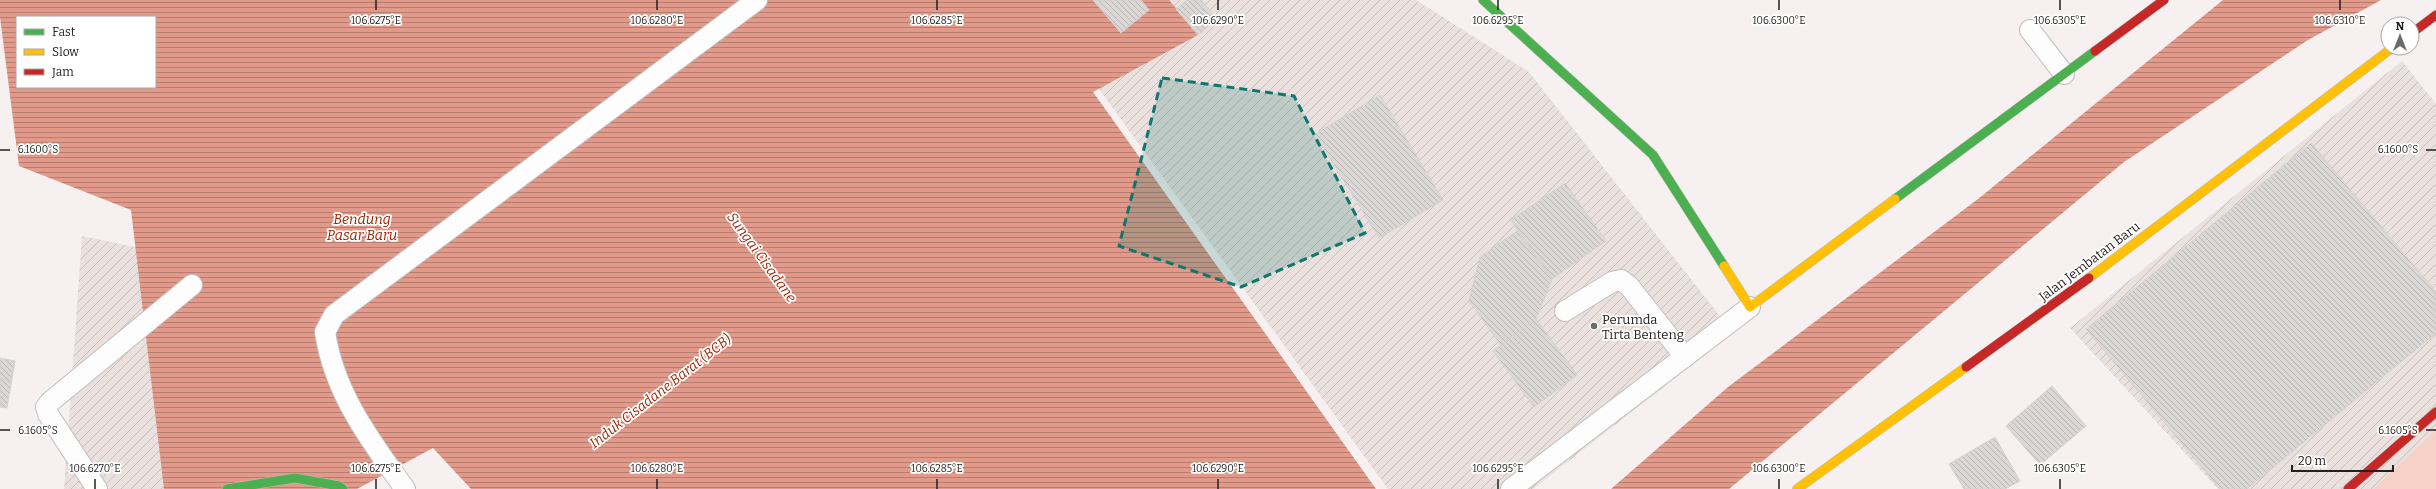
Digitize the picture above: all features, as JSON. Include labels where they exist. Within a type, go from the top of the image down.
[{"type":"street","points":[[1483,0],[1653,155],[1750,307],[2164,0]]},
{"type":"street","points":[[2420,27],[2436,15]]},
{"type":"street","name":"Jalan Jembatan Baru","points":[[1797,489],[2085,281],[2381,56]]},
{"type":"street","points":[[2348,489],[2436,412]]},
{"type":"street","points":[[227,489],[294,478],[339,486],[343,489]]},
{"type":"lane","points":[[405,489],[365,434],[339,385],[325,332],[334,315],[757,0]]},
{"type":"lane","points":[[2030,30],[2064,74]]},
{"type":"lane","points":[[1565,311],[1612,282],[1621,280],[1629,286],[1685,357]]},
{"type":"lane","points":[[97,489],[48,414],[46,407],[50,402],[192,285]]},
{"type":"lane","points":[[1511,489],[1750,307]]},
{"type":"highlighted area","points":[[1162,78],[1294,96],[1365,233],[1241,287],[1119,246]]},
{"type":"shaded area","points":[[1015,0],[1416,0],[1529,72],[1733,333],[1533,489],[1388,489],[1068,46]]},
{"type":"shaded area","points":[[2402,61],[2436,104],[2436,430],[2373,489],[2218,489],[2070,328]]},
{"type":"shaded area","points":[[82,236],[232,267],[328,489],[64,489]]},
{"type":"shaded area","points":[[2436,430],[2436,489],[2373,489]]},
{"type":"water","name":"Bendung Pasar Baru","points":[[0,0],[1169,0],[1198,35],[1093,92],[1376,489],[471,489],[433,448],[357,489],[164,489],[131,210],[19,166],[0,17]]},
{"type":"water","points":[[2223,0],[2381,0],[2308,40],[2124,162],[1729,489],[1611,489],[1728,387],[1978,199]]},
{"type":"building","points":[[1093,0],[1141,0],[1149,10],[1121,33]]},
{"type":"building","points":[[1187,0],[1201,0],[1217,19],[1198,35],[1176,9]]},
{"type":"building","points":[[1380,95],[1443,200],[1379,238],[1315,134]]},
{"type":"building","points":[[2311,143],[2436,292],[2436,333],[2247,489],[2220,489],[2086,329]]},
{"type":"building","points":[[1565,183],[1606,241],[1552,279],[1511,220]]},
{"type":"building","points":[[1517,231],[1552,279],[1536,319],[1501,345],[1469,301],[1480,257]]},
{"type":"building","points":[[1536,319],[1577,375],[1534,407],[1493,351]]},
{"type":"building","points":[[0,358],[15,361],[7,408],[0,407]]},
{"type":"building","points":[[2052,386],[2086,426],[2040,465],[2006,426]]},
{"type":"building","points":[[1995,437],[2020,481],[2005,489],[1964,489],[1949,464]]},
{"type":"traffic: fast","points":[[1483,0],[1653,155],[1724,266]]},
{"type":"traffic: fast","points":[[1895,199],[2095,51]]},
{"type":"traffic: fast","points":[[227,489],[295,478],[339,486],[343,489]]},
{"type":"traffic: slow","points":[[2089,278],[2381,56]]},
{"type":"traffic: slow","points":[[1724,266],[1750,307],[1895,199]]},
{"type":"traffic: slow","points":[[1797,489],[1966,367]]},
{"type":"traffic: jam","points":[[2095,51],[2164,0]]},
{"type":"traffic: jam","points":[[2420,27],[2436,15]]},
{"type":"traffic: jam","points":[[1966,367],[2089,278]]},
{"type":"traffic: jam","points":[[2348,489],[2436,412]]},
{"type":"place","name":"Perumda Tirta Benteng","points":[[1594,326]]},
{"type":"water label","name":"Sungai Cisadane","points":[[762,257]]},
{"type":"water label","name":"Induk Cisadane Barat (BCB)","points":[[660,391]]}]
